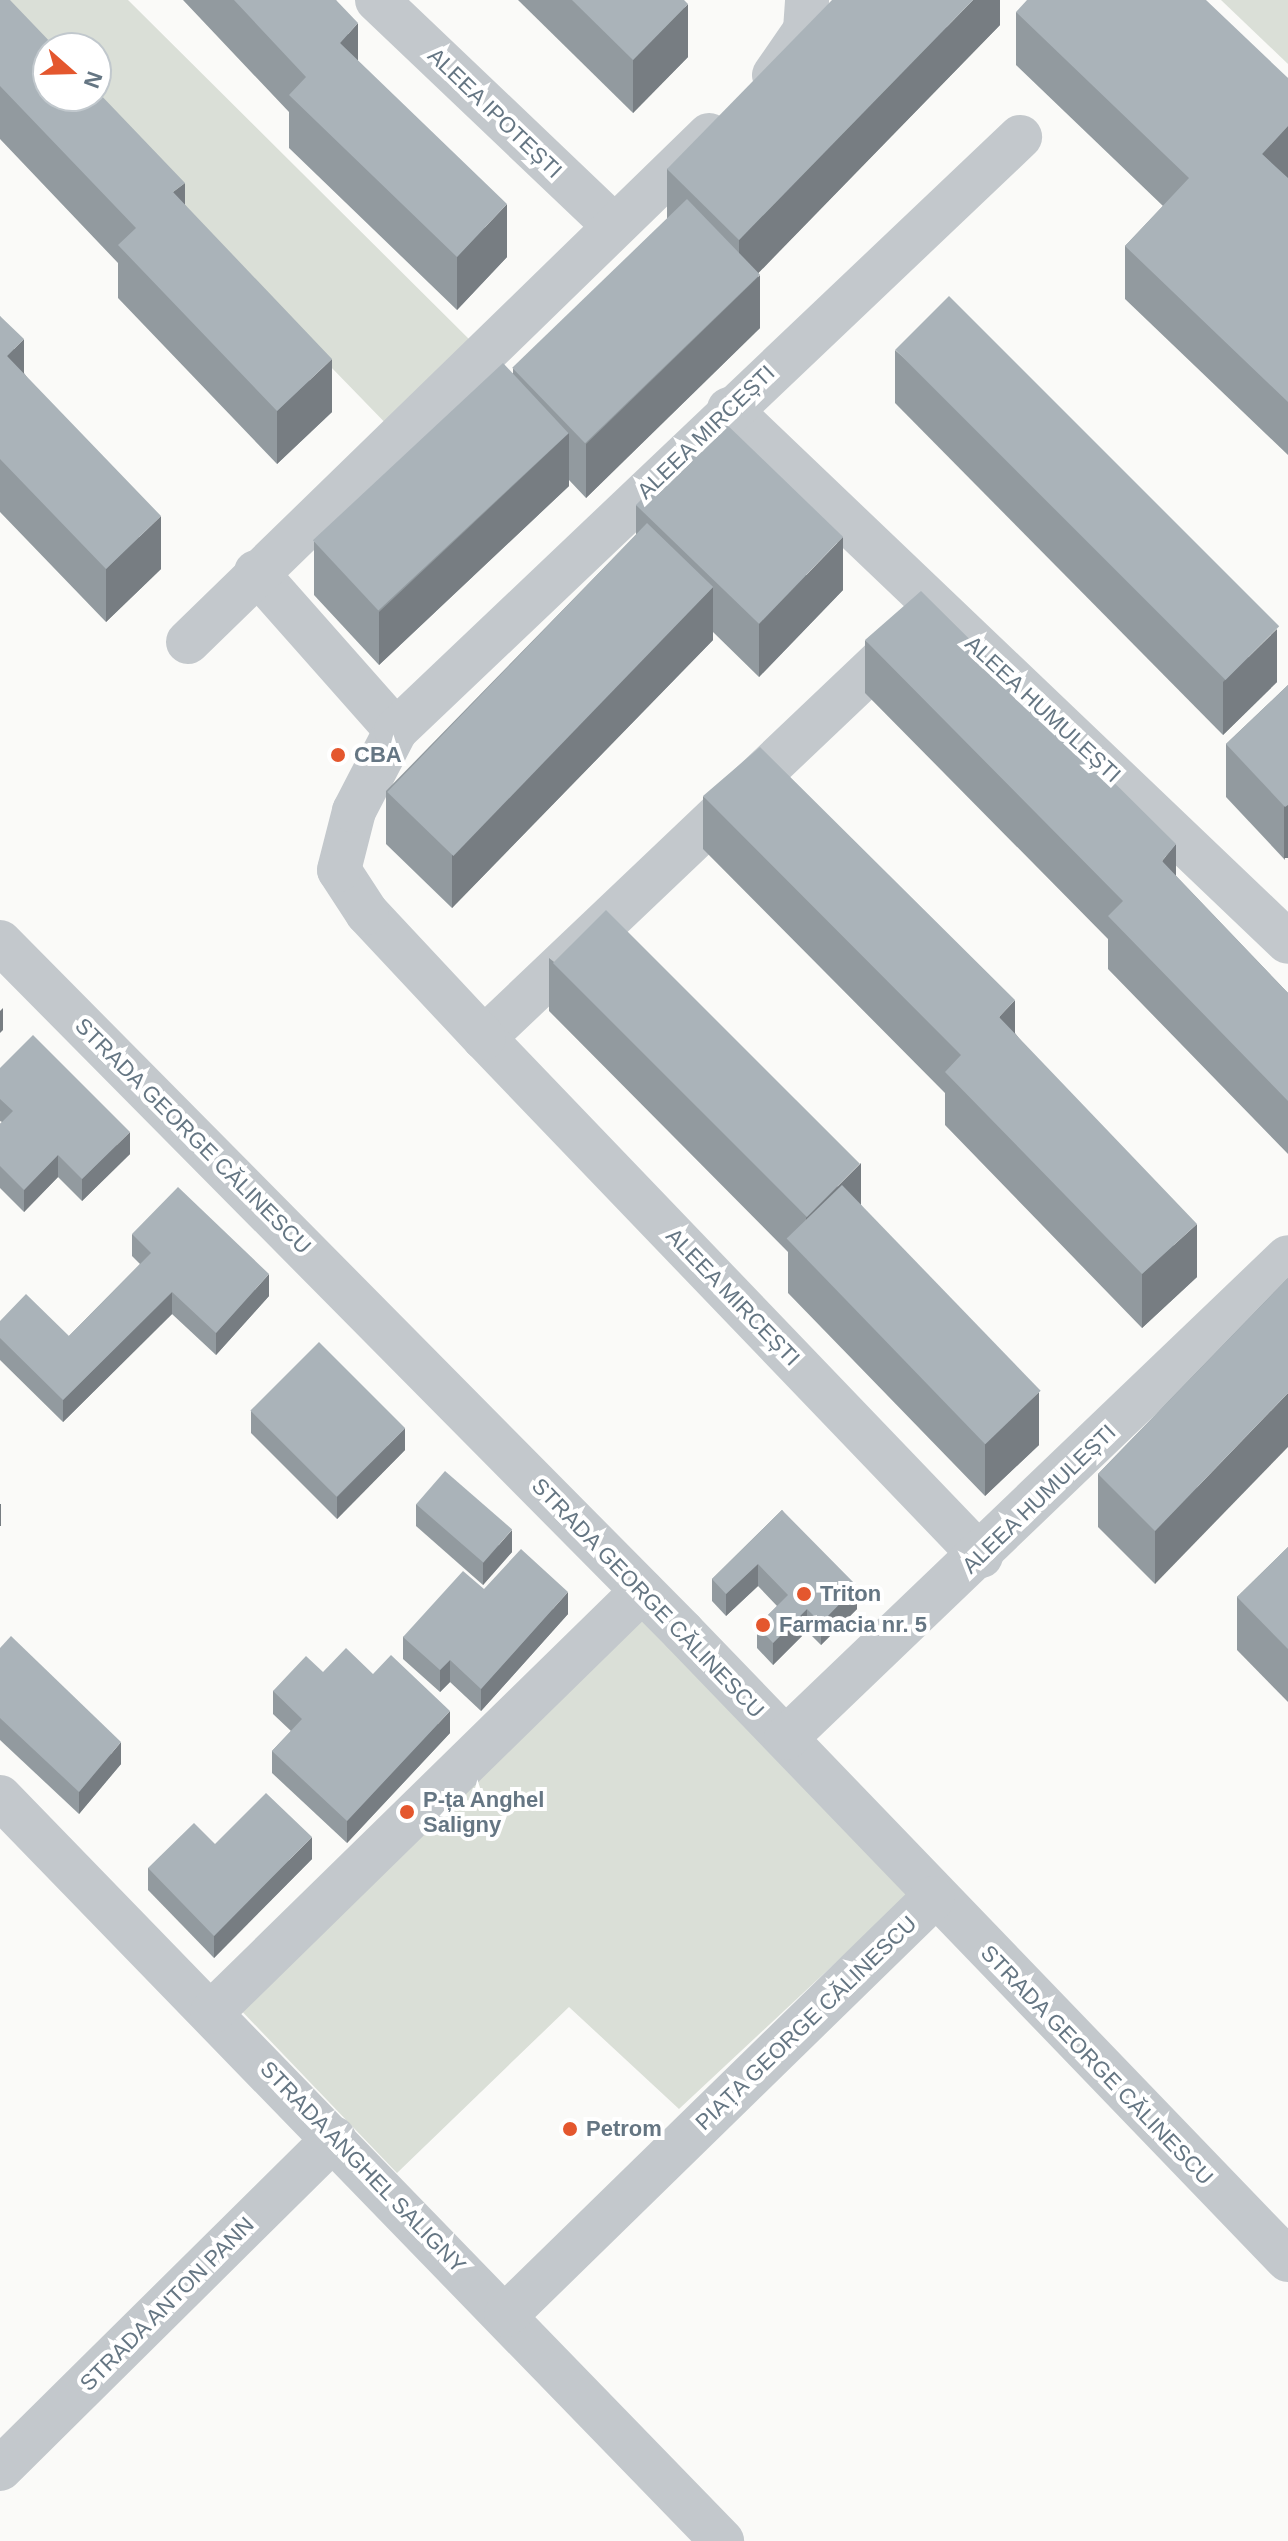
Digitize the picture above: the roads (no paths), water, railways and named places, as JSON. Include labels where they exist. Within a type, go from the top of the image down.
[{"type":"street","name":"ALEEA IPOTEȘTI","points":[[377,0],[613,225]]},
{"type":"street","points":[[188,642],[613,225],[788,61],[805,30],[807,0]]},
{"type":"street","name":"ALEEA MIRCEȘTI","points":[[981,1556],[367,913],[339,870],[354,811],[396,730],[729,409],[1020,137]]},
{"type":"street","name":"ALEEA HUMULEȘTI","points":[[729,409],[936,608],[1279,916]]},
{"type":"street","points":[[256,572],[396,730]]},
{"type":"street","points":[[484,1038],[936,608]]},
{"type":"street","name":"STRADA GEORGE CĂLINESCU","points":[[0,942],[786,1738],[933,1898],[1288,2260]]},
{"type":"street","name":"ALEEA HUMULEȘTI","points":[[786,1738],[981,1556],[1288,1257]]},
{"type":"street","points":[[212,2012],[642,1591]]},
{"type":"street","name":"STRADA ANGHEL SALIGNY","points":[[0,1797],[212,2012],[722,2541]]},
{"type":"street","name":"PIAȚA GEORGE CĂLINESCU","points":[[506,2315],[933,1898]]},
{"type":"street","name":"STRADA ANTON PANN","points":[[0,2469],[334,2138]]},
{"type":"place","name":"CBA","points":[[338,755]]},
{"type":"place","name":"Triton","points":[[804,1594]]},
{"type":"place","name":"Farmacia nr. 5","points":[[763,1625]]},
{"type":"place","name":"P-ța Anghel Saligny","points":[[407,1812]]},
{"type":"place","name":"Petrom","points":[[570,2129]]}]
